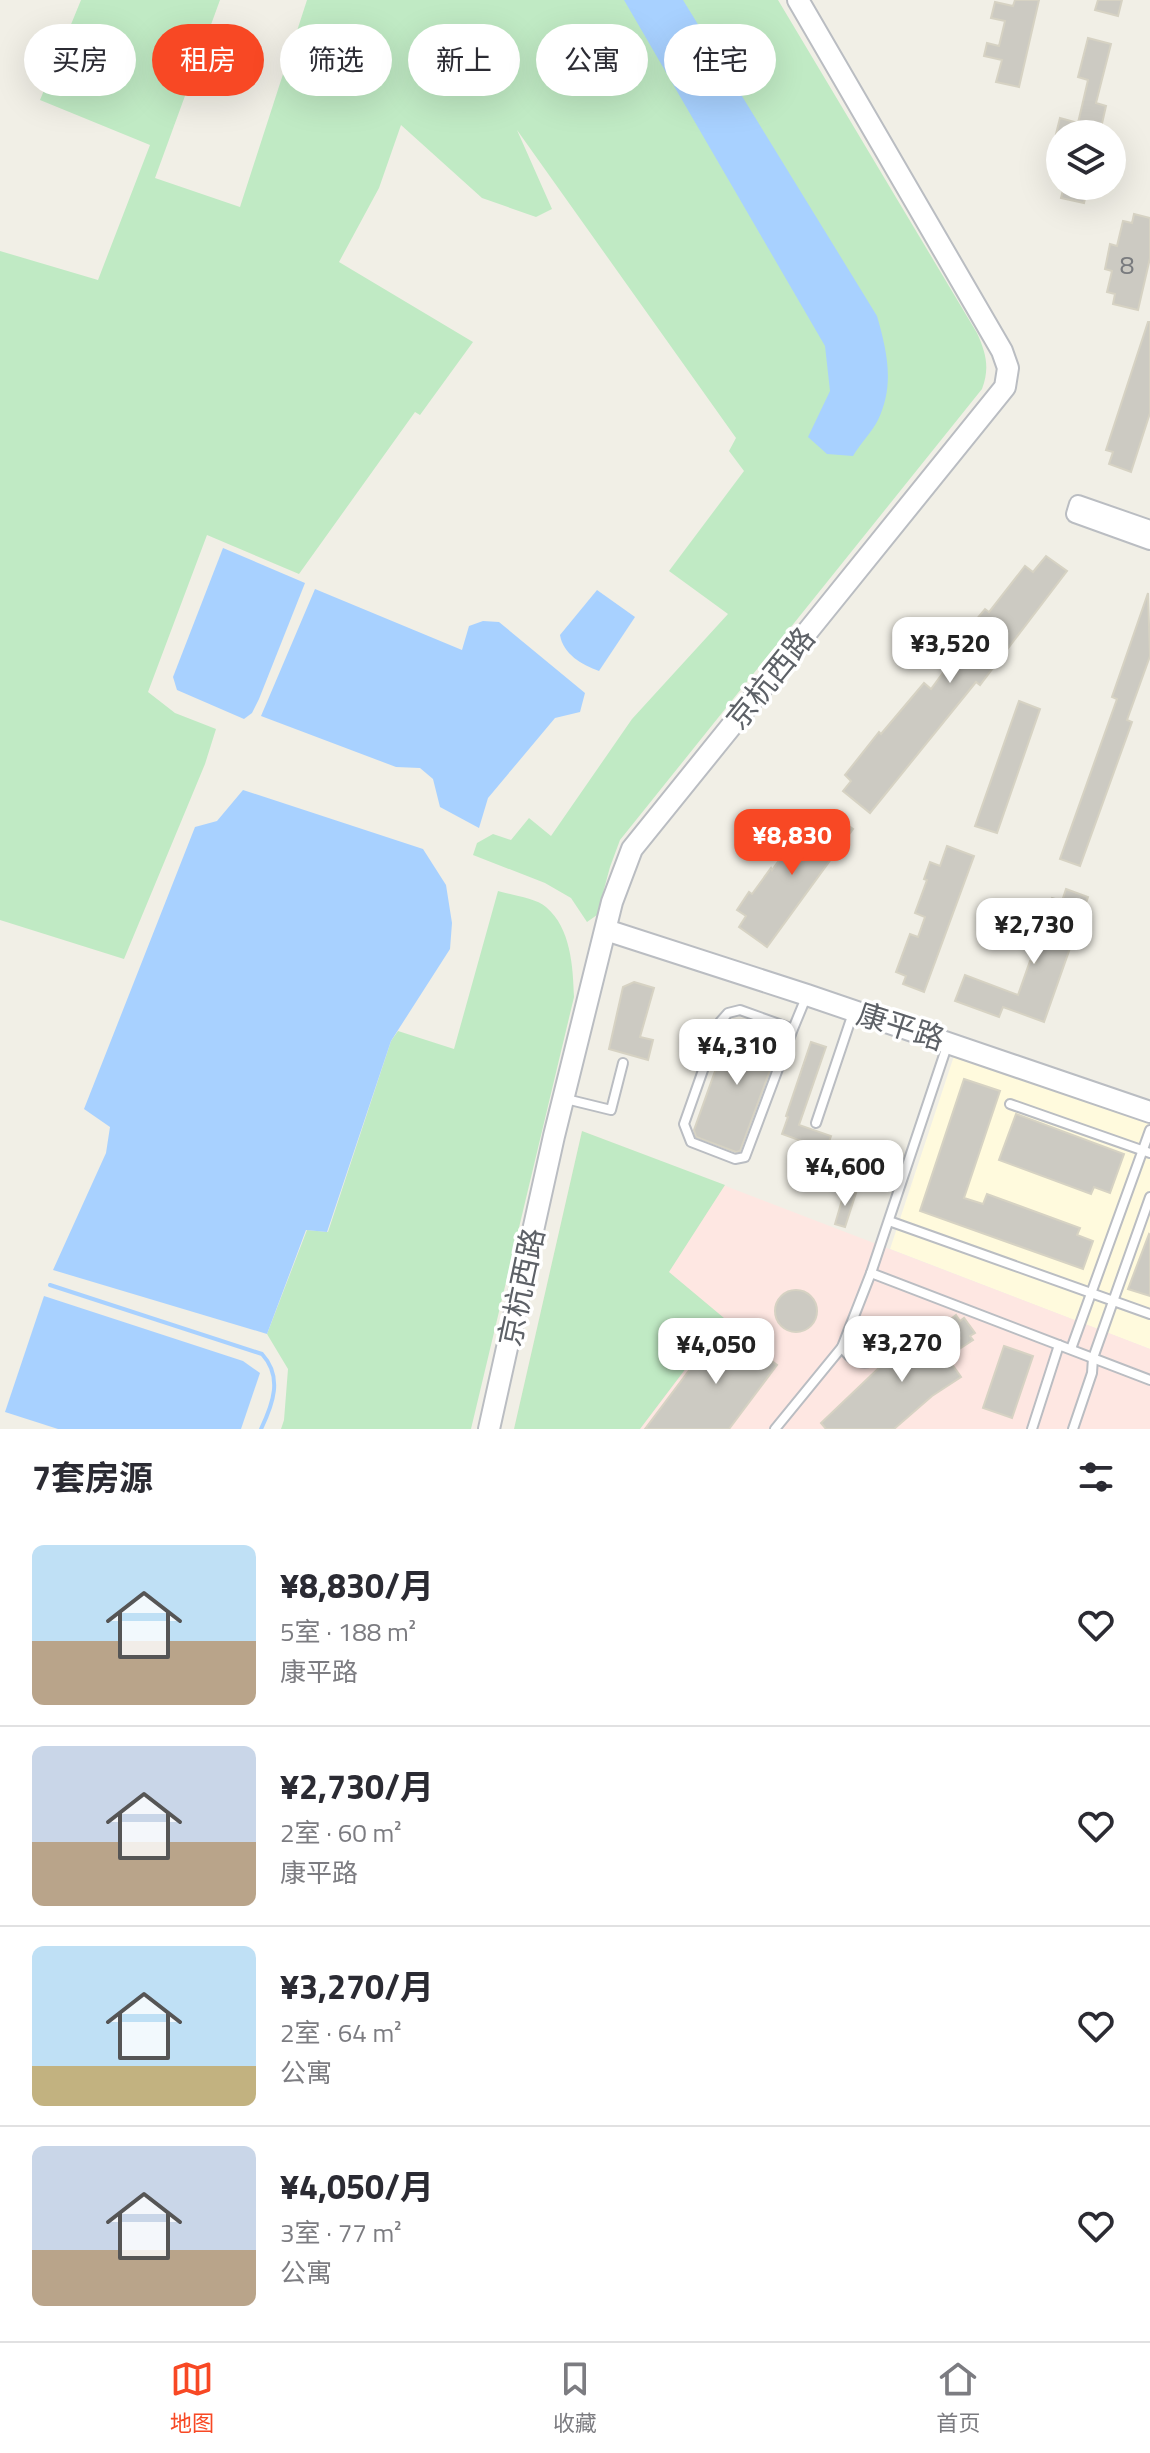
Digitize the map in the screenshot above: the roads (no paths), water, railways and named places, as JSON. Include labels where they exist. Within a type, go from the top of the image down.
[{"type":"street","name":"京杭西路","points":[[489,1429],[554,1136],[621,873],[632,849],[1005,387],[1008,368],[1002,351],[798,0]]},
{"type":"street","points":[[1150,529],[1078,504],[1075,514],[1150,541]]},
{"type":"street","name":"康平路","points":[[606,930],[854,1010],[1150,1112]]},
{"type":"lane","points":[[793,1029],[740,1010],[728,1013],[720,1022],[684,1124],[691,1142],[735,1159],[745,1157],[807,995]]},
{"type":"lane","points":[[816,1123],[854,1010]]},
{"type":"lane","points":[[775,1429],[842,1347],[871,1273],[948,1042]]},
{"type":"lane","points":[[565,1098],[611,1110],[623,1063]]},
{"type":"lane","points":[[1010,1104],[1146,1152]]},
{"type":"lane","points":[[1071,1349],[1146,1152],[1150,1130]]},
{"type":"lane","points":[[1075,1428],[1092,1373],[1093,1358],[1150,1197]]},
{"type":"lane","points":[[889,1221],[1150,1314]]},
{"type":"lane","points":[[871,1273],[1150,1380]]},
{"type":"lane","points":[[842,1347],[849,1357],[858,1362],[871,1363],[927,1324],[942,1327],[953,1340]]},
{"type":"lane","points":[[1032,1429],[1059,1345]]},
{"type":"water","points":[[624,0],[683,0],[698,24],[664,24],[664,69],[648,41],[648,24],[638,24]]},
{"type":"water","points":[[680,96],[742,96],[877,316],[888,368],[886,394],[878,420],[853,456],[827,454],[808,437],[830,391],[825,346]]},
{"type":"water","points":[[223,548],[305,583],[259,699],[252,713],[244,719],[177,690],[173,677]]},
{"type":"water","points":[[315,589],[462,650],[469,626],[483,621],[499,622],[585,693],[580,712],[555,718],[488,798],[479,828],[440,807],[433,779],[420,768],[396,767],[261,716]]},
{"type":"water","points":[[597,590],[635,617],[599,671],[574,658],[565,648],[560,635]]},
{"type":"water","points":[[243,790],[423,849],[446,885],[452,923],[450,949],[391,1041],[327,1232],[306,1230],[267,1334],[53,1270],[106,1153],[110,1127],[84,1109],[195,827],[217,821]]},
{"type":"water","points":[[44,1296],[243,1361],[260,1373],[241,1429],[58,1429],[5,1412]]},
{"type":"waterway","points":[[50,1285],[262,1354],[272,1372],[274,1391],[261,1429]]}]
